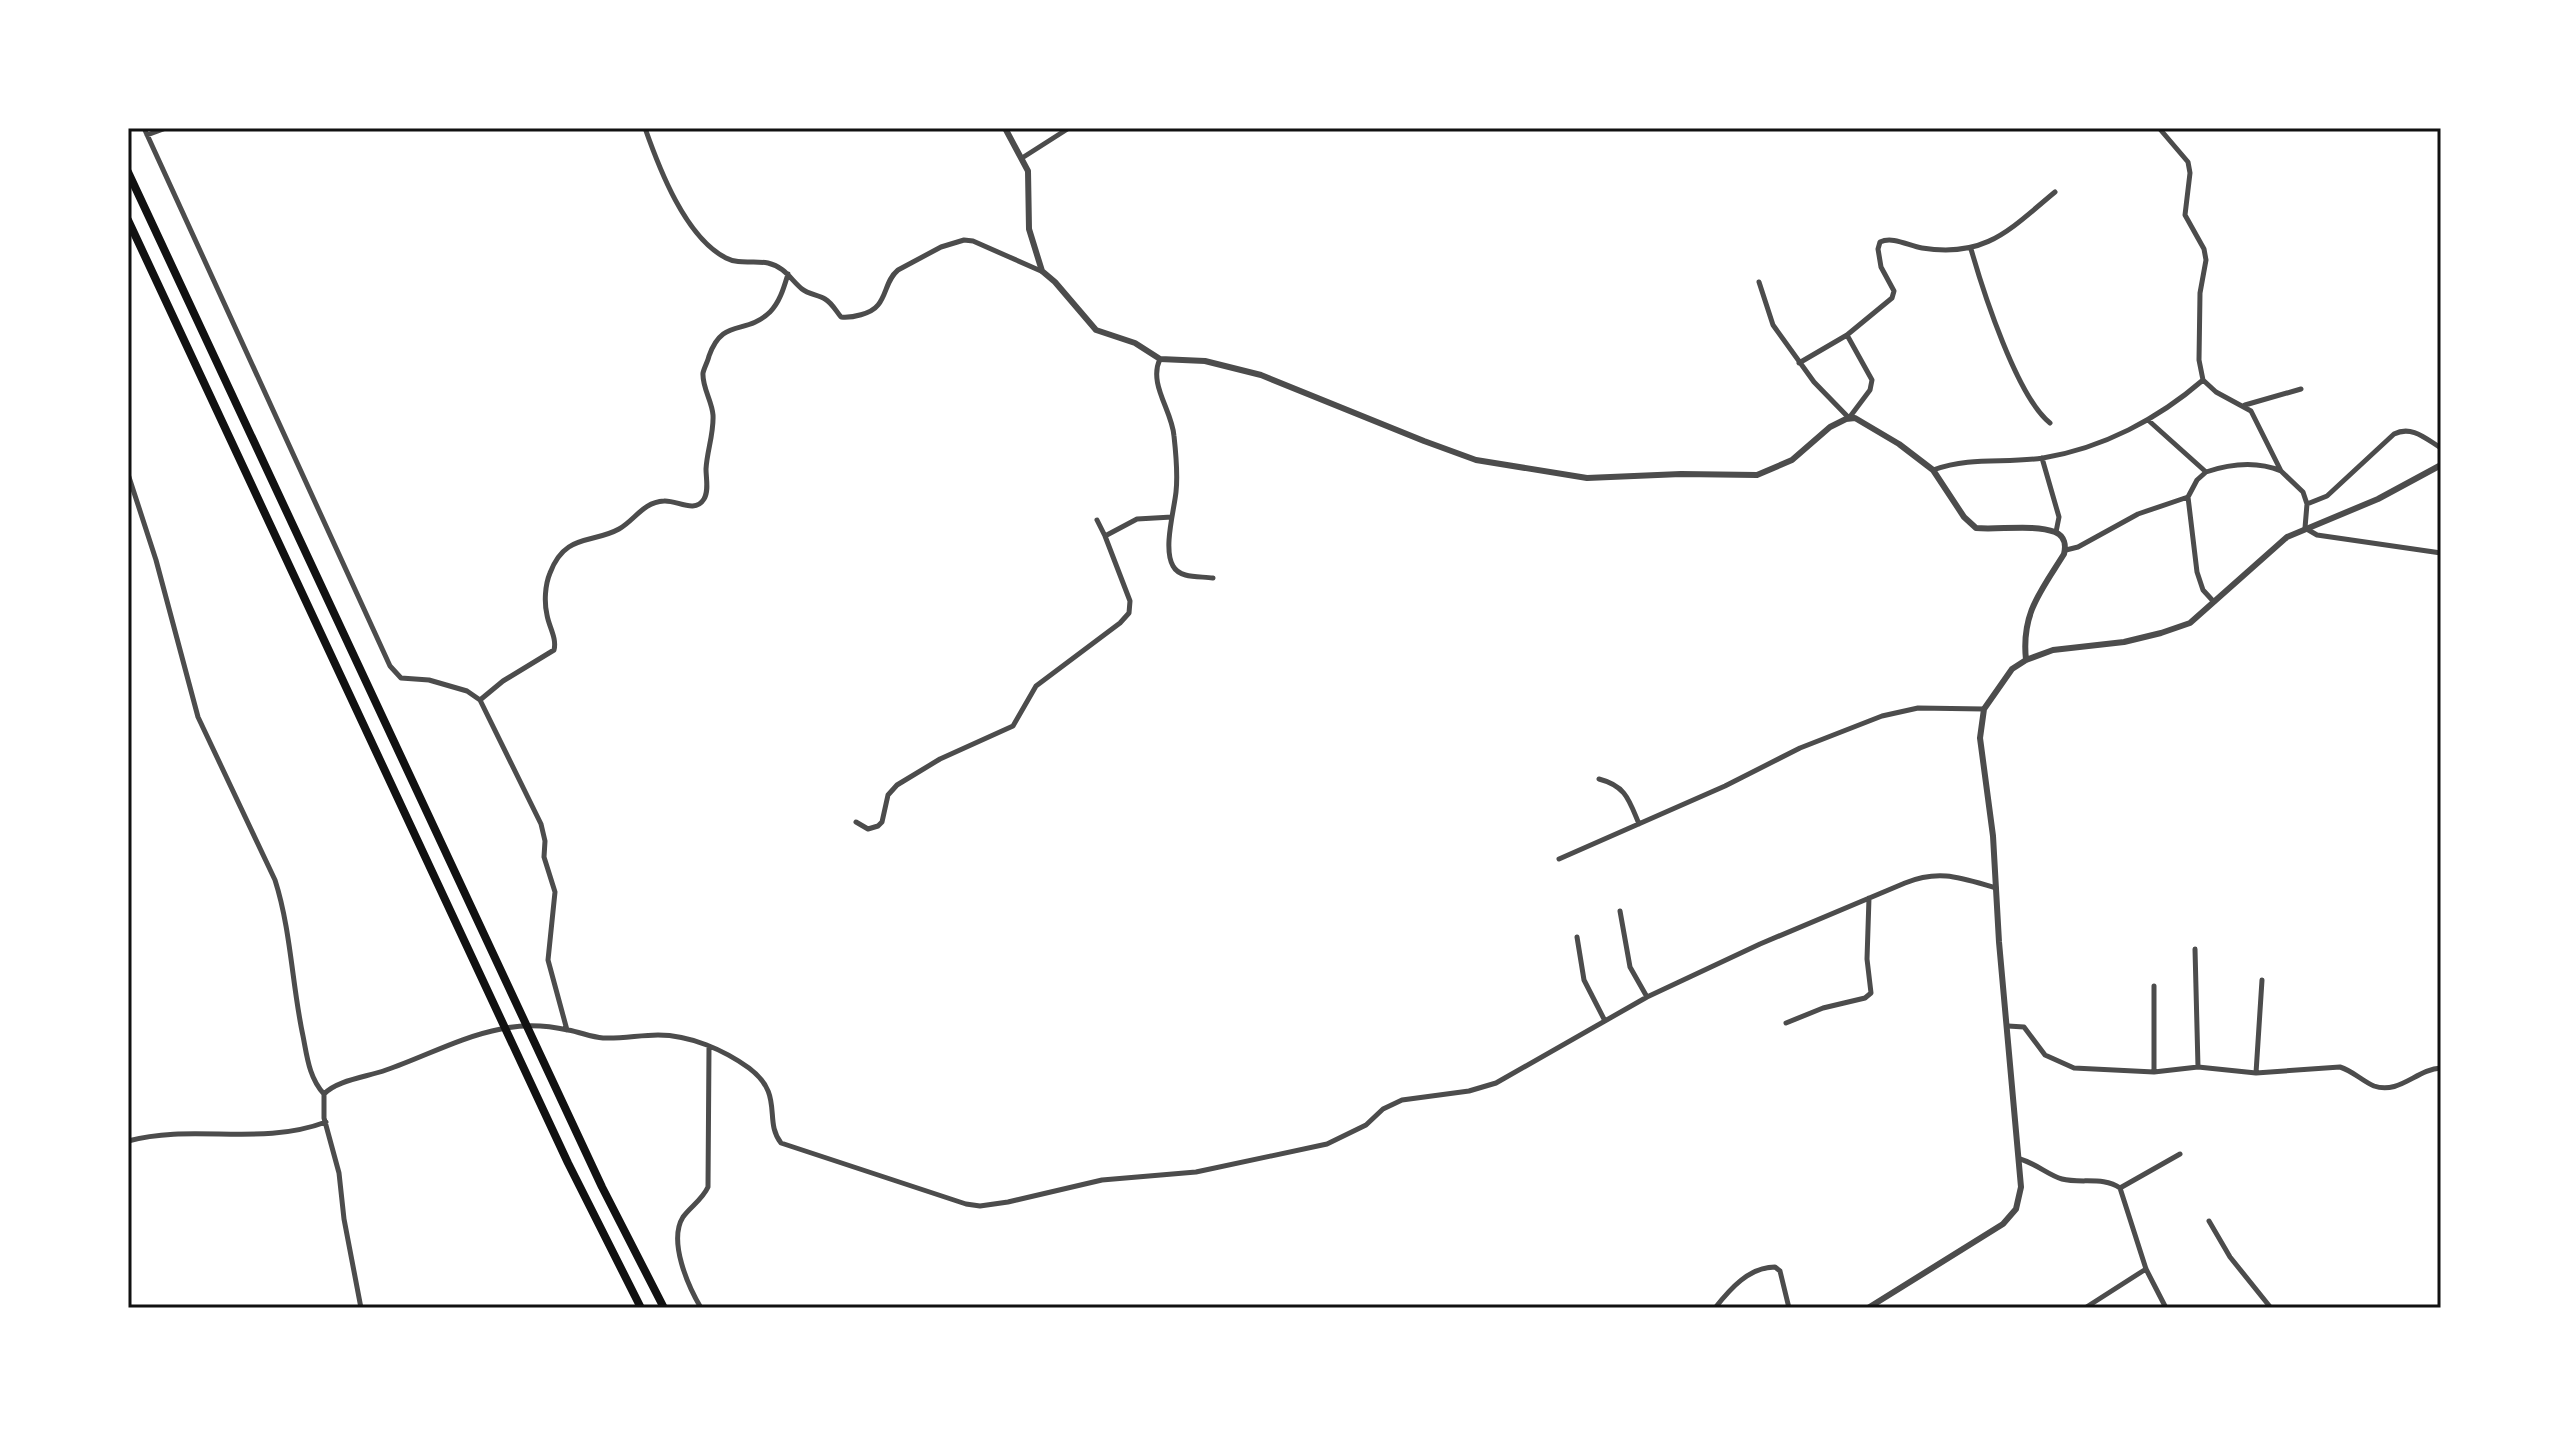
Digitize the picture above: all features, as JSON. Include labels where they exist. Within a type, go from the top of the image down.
[{"type":"highway","points":[[128,172],[597,1177],[664,1308]]},
{"type":"highway","points":[[128,220],[568,1163],[641,1308]]},
{"type":"highway","points":[[128,232],[150,268]]},
{"type":"street","points":[[144,128],[390,666],[401,678],[423,679],[467,691],[480,700],[544,833],[544,857],[555,892],[548,960],[556,980],[560,1012],[567,1030]]},
{"type":"street","points":[[147,135],[166,128]]},
{"type":"street","points":[[645,128],[681,209],[708,244],[728,259],[765,262],[788,274],[804,291],[825,299],[841,317],[857,316],[879,305],[891,276],[898,270],[955,241],[973,241],[1042,271],[1096,330],[1135,343],[1160,359],[1205,361],[1261,375],[1467,457],[1509,467],[1587,478],[1757,475],[1792,460],[1821,434],[1849,418],[1870,390],[1872,380],[1847,335]]},
{"type":"street","points":[[1005,128],[1028,171],[1029,229],[1042,271]]},
{"type":"street","points":[[1022,158],[1069,128]]},
{"type":"street","points":[[2159,128],[2188,162],[2190,173],[2185,215],[2204,249],[2206,260],[2200,293],[2199,360],[2203,380],[2216,392],[2245,405],[2251,411],[2281,471],[2303,492],[2307,504],[2305,528]]},
{"type":"street","points":[[1799,363],[1847,335],[1892,298],[1894,291],[1879,257],[1880,242],[1891,240],[1941,251],[1971,249],[2006,231],[2055,192]]},
{"type":"street","points":[[1971,249],[1988,308],[2033,405],[2050,423]]},
{"type":"street","points":[[480,700],[513,673],[554,650],[555,640],[546,613],[545,594],[558,557],[570,546],[584,538],[618,530],[639,510],[650,505],[665,501],[692,507],[701,503],[706,496],[706,469],[713,422],[703,373],[714,343],[720,334],[747,326],[771,311],[781,295],[788,274]]},
{"type":"street","points":[[1759,282],[1773,325],[1799,363],[1849,418],[1867,422],[1933,470],[1964,517],[1976,528],[2056,532],[2066,550]]},
{"type":"street","points":[[1160,359],[1156,375],[1174,432],[1176,483],[1171,564],[1186,575],[1213,578]]},
{"type":"street","points":[[1933,470],[1961,461],[2042,458],[2090,447],[2148,420],[2203,380]]},
{"type":"street","points":[[2245,405],[2301,389]]},
{"type":"street","points":[[2148,420],[2206,472]]},
{"type":"street","points":[[2307,504],[2327,496],[2403,429],[2411,430],[2441,448]]},
{"type":"street","points":[[2042,458],[2059,517],[2056,532]]},
{"type":"street","points":[[2215,603],[2199,581],[2188,497],[2197,480],[2217,468],[2264,464],[2281,471]]},
{"type":"street","points":[[1868,1308],[2011,1217],[2021,1197],[1993,836],[1980,738],[1984,709],[2012,669],[2026,660],[2053,650],[2124,642],[2171,631],[2190,623],[2272,547],[2305,528],[2378,499],[2441,465]]},
{"type":"street","points":[[128,474],[156,560],[191,700],[281,896],[292,984],[310,1068],[315,1083],[324,1094],[326,1122],[339,1173],[344,1219],[361,1308]]},
{"type":"street","points":[[2026,660],[2025,635],[2029,611],[2066,550],[2078,547],[2138,514],[2188,497]]},
{"type":"street","points":[[1105,536],[1137,519],[1172,517]]},
{"type":"street","points":[[856,822],[868,829],[878,826],[882,822],[888,795],[897,785],[940,759],[1013,726],[1036,686],[1129,613],[1130,601],[1097,520]]},
{"type":"street","points":[[2305,528],[2317,535],[2441,553]]},
{"type":"street","points":[[1559,859],[1725,786],[1800,748],[1882,716],[1918,708],[1984,709]]},
{"type":"street","points":[[1599,779],[1614,783],[1627,795],[1639,824]]},
{"type":"street","points":[[324,1094],[333,1087],[365,1078],[456,1041],[519,1026],[549,1027],[602,1038],[672,1036],[709,1047],[748,1067],[767,1088],[774,1110],[774,1129],[781,1143],[980,1206],[1102,1180],[1196,1172],[1327,1144],[1366,1125],[1383,1109],[1402,1100],[1469,1091],[1496,1083],[1647,997],[1760,944],[1918,878],[1932,875],[1957,877],[1997,889]]},
{"type":"street","points":[[1786,1023],[1823,1008],[1865,998],[1871,993],[1867,959],[1869,898]]},
{"type":"street","points":[[1620,911],[1628,959],[1647,997]]},
{"type":"street","points":[[1577,937],[1584,980],[1605,1021]]},
{"type":"street","points":[[2195,949],[2198,1067]]},
{"type":"street","points":[[2256,1073],[2262,980]]},
{"type":"street","points":[[2154,986],[2154,1072]]},
{"type":"street","points":[[2008,1026],[2024,1027],[2045,1055],[2067,1067],[2154,1072],[2198,1067],[2256,1073],[2340,1067],[2385,1088],[2408,1082],[2424,1071],[2441,1068]]},
{"type":"street","points":[[701,1308],[684,1274],[678,1233],[682,1218],[708,1187],[709,1047]]},
{"type":"street","points":[[128,1141],[176,1134],[264,1136],[299,1131],[326,1122]]},
{"type":"street","points":[[2120,1188],[2180,1154]]},
{"type":"street","points":[[2020,1159],[2064,1180],[2107,1182],[2120,1188],[2146,1269],[2166,1308]]},
{"type":"street","points":[[2209,1221],[2230,1257],[2271,1308]]},
{"type":"street","points":[[1715,1308],[1741,1280],[1766,1267],[1775,1267],[1780,1271],[1789,1308]]},
{"type":"street","points":[[2085,1308],[2146,1269]]}]
